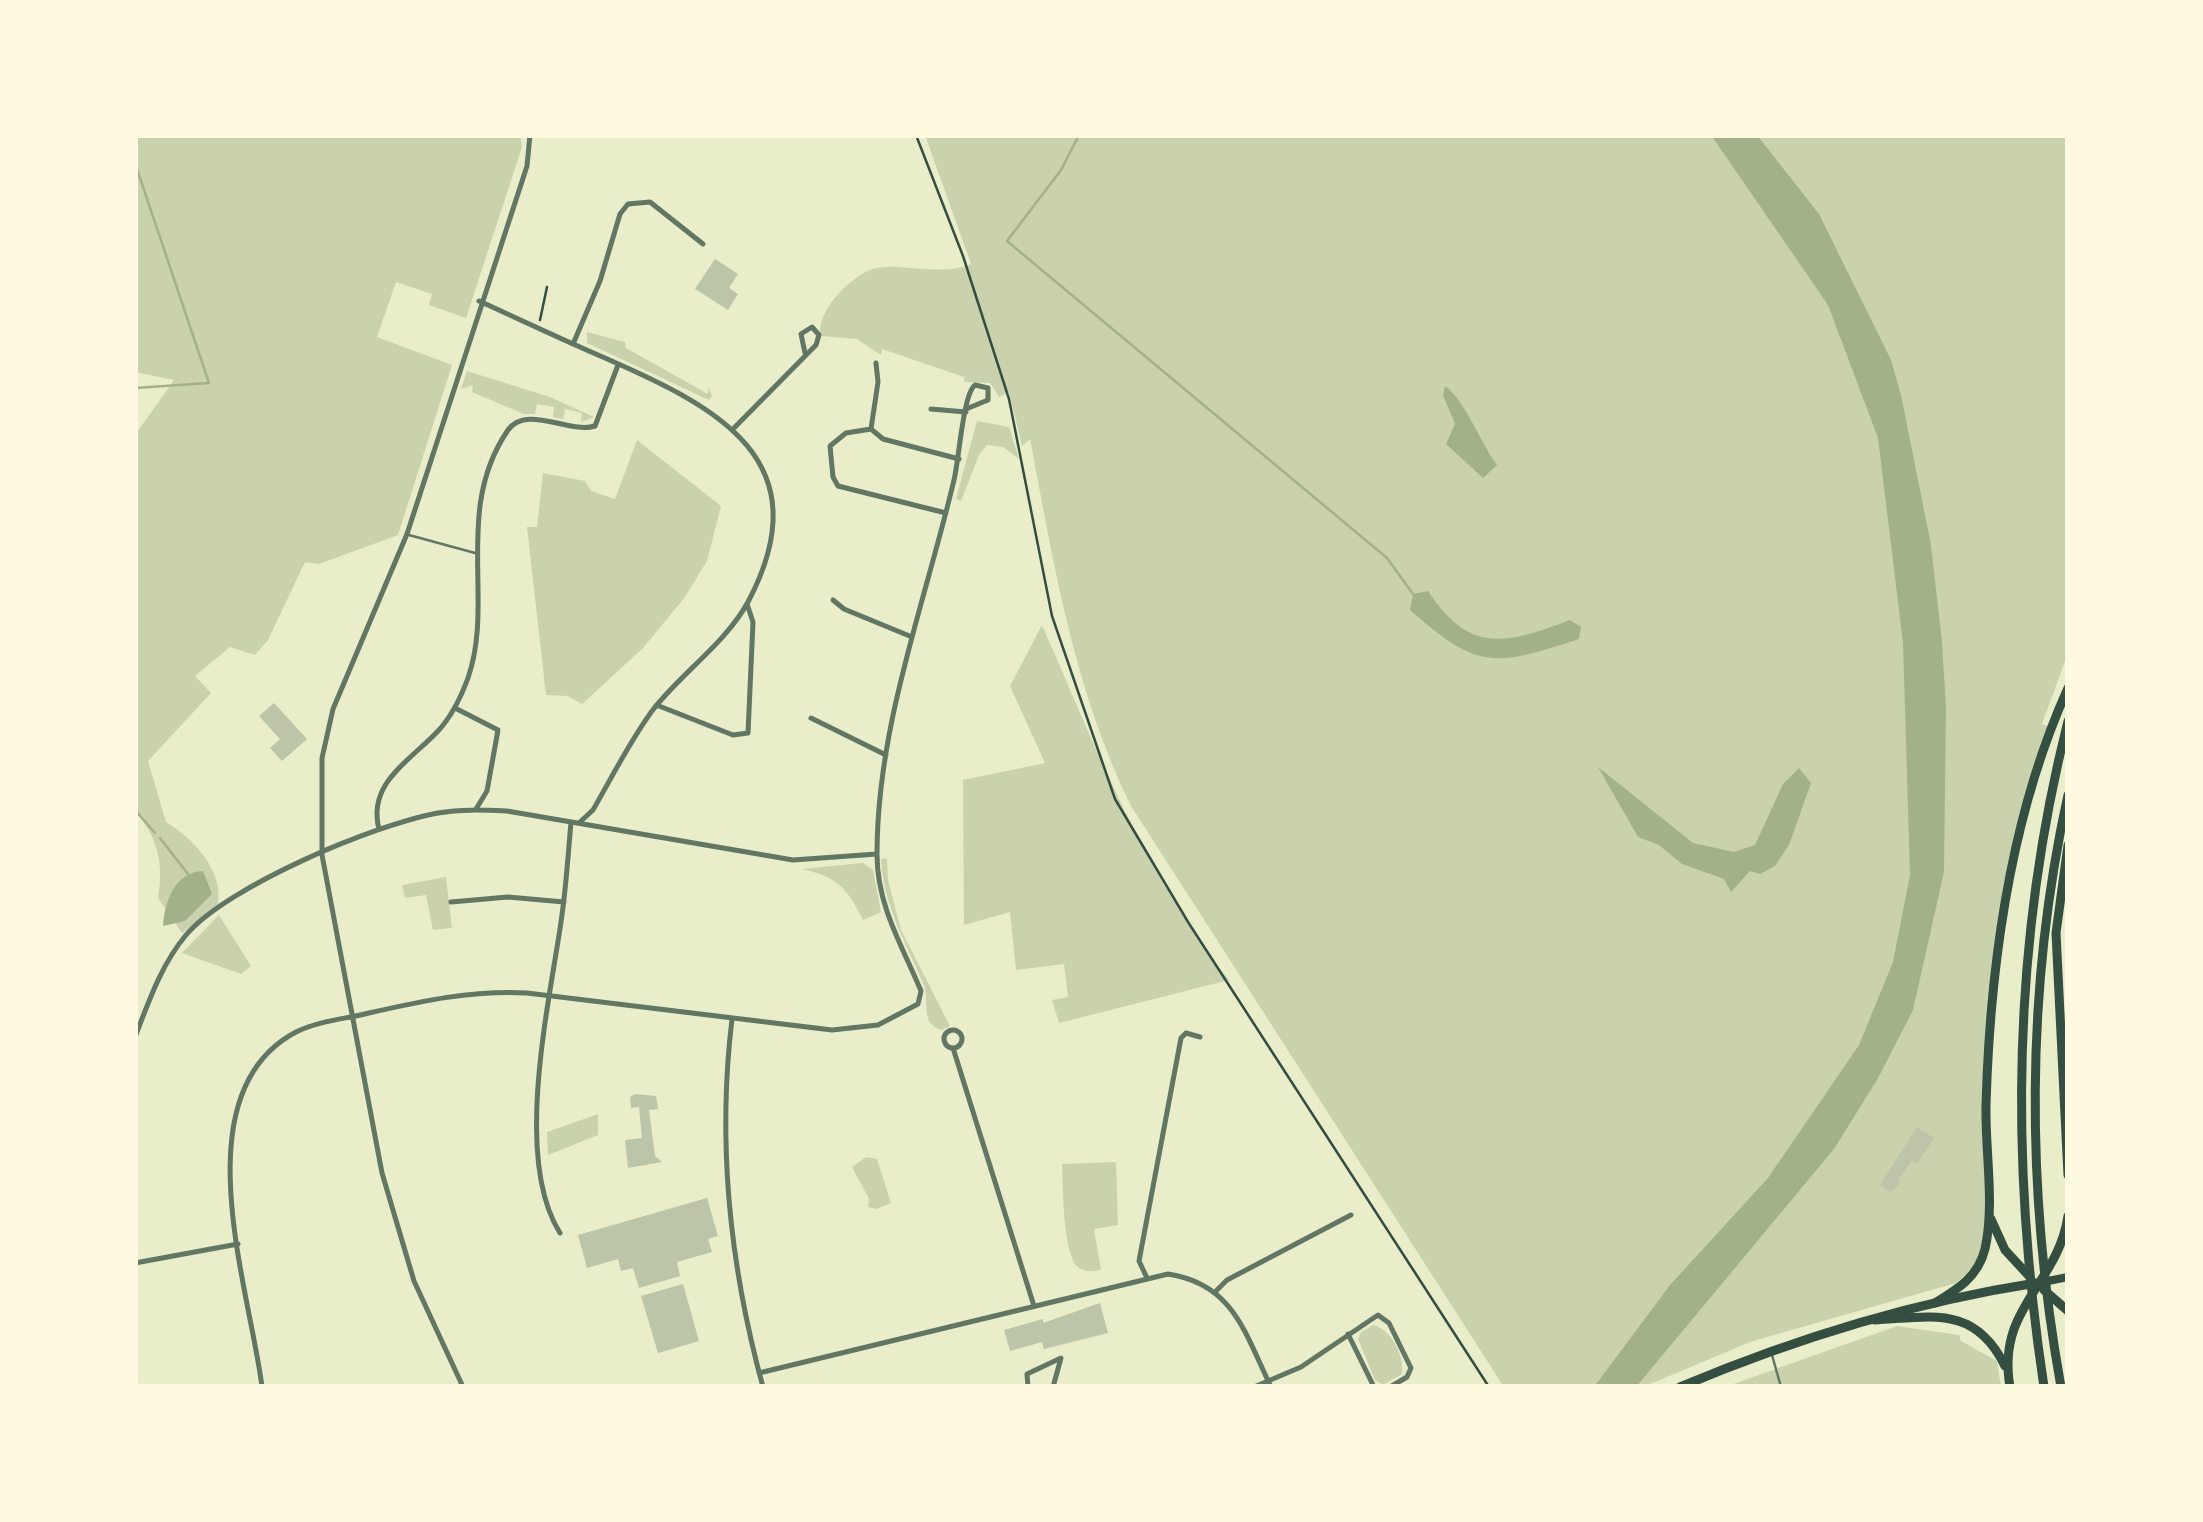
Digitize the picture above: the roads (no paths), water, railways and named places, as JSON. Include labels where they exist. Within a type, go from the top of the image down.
[{"type":"main road","points":[[1935,1302],[1960,1288],[1980,1265],[1986,1248],[1991,1016],[2004,917],[2037,771],[2068,688]]},
{"type":"main road","points":[[2044,1387],[2023,1217],[2018,1102],[2022,993],[2048,800],[2068,721]]},
{"type":"main road","points":[[2061,1387],[2040,1216],[2035,1099],[2038,998],[2056,850],[2068,795]]},
{"type":"main road","points":[[2068,845],[2056,933],[2068,1175]]},
{"type":"main road","points":[[1987,1205],[1998,1240],[2036,1283],[2068,1311]]},
{"type":"main road","points":[[2006,1368],[2011,1328],[2062,1246],[2068,1216]]},
{"type":"main road","points":[[1680,1387],[1770,1352],[1935,1302],[2068,1277]]},
{"type":"main road","points":[[1874,1320],[1937,1318],[1969,1323],[1994,1344],[2010,1387]]},
{"type":"street","points":[[463,1387],[420,1298],[382,1173],[322,855],[322,758],[332,709],[407,534],[526,166],[530,135]]},
{"type":"street","points":[[573,344],[600,281],[620,214],[628,204],[650,202],[703,244]]},
{"type":"street","points":[[479,302],[690,396],[734,428],[762,468],[771,504],[768,546],[747,604],[658,705],[593,810],[575,823],[539,1066],[541,1160],[548,1213],[560,1233]]},
{"type":"street","points":[[734,428],[819,339],[812,327],[802,334],[804,353]]},
{"type":"street","points":[[871,429],[878,382],[876,363]]},
{"type":"street","points":[[379,830],[375,808],[382,791],[396,769],[455,708],[474,651],[475,553],[484,493],[510,427],[526,419],[594,426],[618,364]]},
{"type":"street","points":[[262,1387],[238,1244],[229,1161],[234,1126],[247,1084],[264,1058],[284,1040],[312,1026],[476,993],[547,995],[832,1030],[863,1028],[910,1012],[922,991],[889,922],[877,854],[886,755],[959,458],[966,410],[971,386],[988,388],[988,400],[966,410],[931,409]]},
{"type":"street","points":[[946,512],[838,486],[832,476],[832,444],[846,433],[871,429],[884,439],[959,458]]},
{"type":"street","points":[[834,600],[844,609],[912,637]]},
{"type":"street","points":[[658,705],[734,736],[748,733],[754,622],[747,604]]},
{"type":"street","points":[[455,708],[498,730],[486,790],[476,809]]},
{"type":"street","points":[[811,718],[886,755]]},
{"type":"street","points":[[135,1037],[164,967],[204,916],[227,898],[379,830],[442,812],[476,809],[794,860],[877,854]]},
{"type":"street","points":[[451,902],[508,897],[564,902]]},
{"type":"street","points":[[732,1019],[727,1186],[739,1290],[763,1387]]},
{"type":"street","points":[[1147,1278],[1139,1260],[1181,1038],[1186,1033],[1200,1036]]},
{"type":"street","points":[[953,1048],[1034,1306]]},
{"type":"street","points":[[1216,1292],[1227,1280],[1351,1215]]},
{"type":"street","points":[[135,1263],[238,1244]]},
{"type":"street","points":[[759,1373],[1147,1278],[1182,1276],[1216,1292],[1236,1316],[1270,1384]]},
{"type":"street","points":[[1254,1387],[1270,1384],[1301,1366],[1374,1316],[1386,1318],[1411,1368],[1407,1377],[1390,1387]]},
{"type":"street","points":[[1348,1334],[1374,1387]]},
{"type":"street","points":[[1028,1387],[1032,1368],[1061,1358],[1053,1387]]},
{"type":"lane","points":[[407,534],[475,553]]},
{"type":"lane","points":[[1770,1352],[1780,1387]]},
{"type":"waterway","points":[[1079,135],[1061,170],[1007,241],[1387,558],[1413,594]]},
{"type":"waterway","points":[[135,163],[209,383],[135,388]]},
{"type":"waterway","points":[[135,810],[155,833]]},
{"type":"waterway","points":[[160,838],[188,874]]}]
